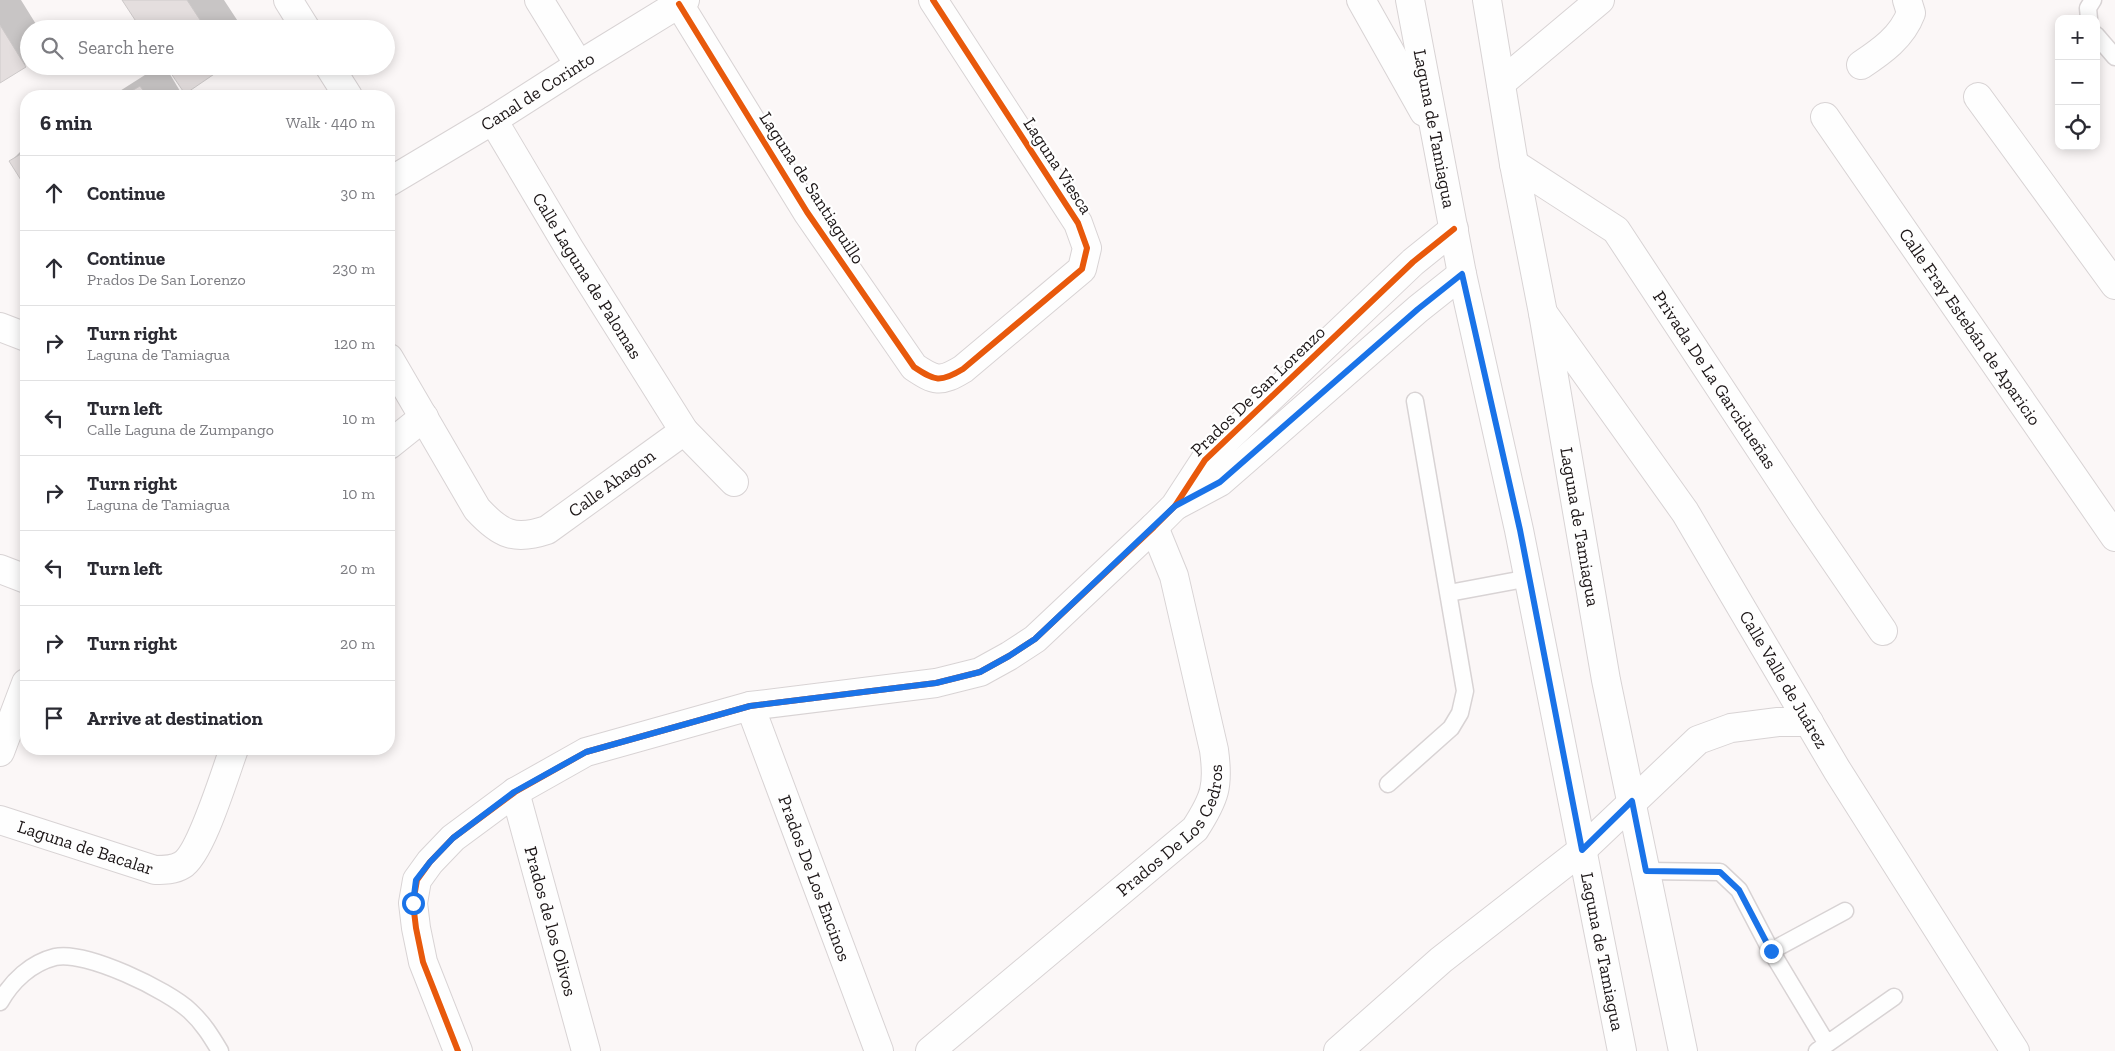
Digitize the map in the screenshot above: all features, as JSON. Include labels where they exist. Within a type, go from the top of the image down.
[{"type":"street","points":[[288,0],[300,20]]},
{"type":"street","points":[[540,0],[579,65]]},
{"type":"street","name":"Laguna Viesca","points":[[931,379],[948,378],[978,357],[1082,269],[1087,248],[1078,223],[933,0]]},
{"type":"street","points":[[1360,0],[1435,132]]},
{"type":"street","name":"Laguna de Tamiagua","points":[[1410,0],[1462,274],[1528,578],[1622,1051]]},
{"type":"street","name":"Laguna de Tamiagua","points":[[1487,0],[1514,164],[1543,313],[1606,680],[1683,1051]]},
{"type":"street","points":[[1501,83],[1600,0]]},
{"type":"street","points":[[1862,65],[1895,39],[1906,25],[1911,12],[1907,0]]},
{"type":"street","name":"Canal de Corinto","points":[[395,172],[492,120],[682,2]]},
{"type":"street","name":"Laguna de Santiaguillo","points":[[682,2],[807,212],[914,367],[931,379]]},
{"type":"street","points":[[335,75],[344,90]]},
{"type":"street","points":[[1978,97],[2115,284]]},
{"type":"street","name":"Calle Fray Estebán de Aparicio","points":[[1825,117],[2115,538]]},
{"type":"street","name":"Calle Laguna de Palomas","points":[[492,120],[569,248],[684,431]]},
{"type":"street","name":"Privada De La Garcidueñas","points":[[1514,164],[1616,230],[1805,517],[1883,631]]},
{"type":"street","name":"Prados De San Lorenzo","points":[[458,1051],[423,962],[413,903],[416,880],[453,838],[514,792],[586,752],[750,706],[936,683],[980,672],[1009,656],[1035,639],[1154,527],[1175,506],[1204,460],[1413,262],[1454,229]]},
{"type":"street","name":"Prados De San Lorenzo","points":[[1175,506],[1220,482],[1418,309],[1462,274]]},
{"type":"street","name":"Calle Valle de Juárez","points":[[1543,313],[1685,512],[1837,770],[2015,1051]]},
{"type":"street","points":[[0,327],[20,335]]},
{"type":"street","name":"Calle Ahagon","points":[[395,368],[477,508],[491,525],[517,536],[547,530],[684,431]]},
{"type":"street","points":[[395,440],[424,417]]},
{"type":"street","points":[[684,431],[734,482]]},
{"type":"street","name":"Prados De Los Cedros","points":[[930,1051],[1195,829],[1214,795],[1218,775],[1214,750],[1174,576],[1154,527]]},
{"type":"street","points":[[0,569],[20,577]]},
{"type":"street","points":[[0,752],[20,699]]},
{"type":"street","name":"Prados De Los Encinos","points":[[750,706],[879,1051]]},
{"type":"street","points":[[1338,1051],[1441,960],[1582,850],[1698,740],[1731,728],[1778,722],[1809,722]]},
{"type":"street","name":"Laguna de Bacalar","points":[[0,820],[155,870],[171,869],[183,865],[196,848],[232,755]]},
{"type":"street","name":"Prados de los Olivos","points":[[514,792],[586,1051]]},
{"type":"lane","points":[[2089,15],[2088,8],[2093,0]]},
{"type":"lane","points":[[2100,40],[2115,57]]},
{"type":"lane","points":[[1388,784],[1451,728],[1460,713],[1465,691],[1415,401]]},
{"type":"lane","points":[[1449,593],[1528,578]]},
{"type":"lane","points":[[1646,871],[1720,872],[1739,890],[1822,1048],[1894,998]]},
{"type":"lane","points":[[1771,951],[1845,910]]},
{"type":"lane","points":[[0,1002],[21,976],[39,962],[57,956],[82,958],[108,966],[154,988],[189,1010],[208,1031],[220,1051]]},
{"type":"building","points":[[122,0],[187,0],[200,20],[135,20]]},
{"type":"building","points":[[0,25],[20,57],[20,71],[0,83]]},
{"type":"building","points":[[172,75],[213,75],[191,90],[182,90]]},
{"type":"building","points":[[140,86],[143,90],[133,90]]},
{"type":"building","points":[[20,155],[20,178],[9,161]]},
{"type":"cycle path","points":[[679,4],[807,212],[914,367],[927,375],[943,378],[949,377],[963,369],[1082,269],[1087,248],[1078,223],[933,0]]},
{"type":"cycle path","points":[[458,1051],[423,962],[413,903],[417,880],[430,862],[453,838],[515,792],[586,752],[750,706],[936,683],[980,672],[1009,656],[1035,639],[1154,527],[1175,506],[1205,460],[1413,262],[1454,229]]},
{"type":"route","points":[[413,903],[416,880],[453,838],[514,792],[586,752],[750,706],[936,683],[980,672],[1009,656],[1035,639],[1175,506],[1220,482],[1418,309],[1462,274],[1520,530],[1582,850],[1632,801],[1646,871],[1720,872],[1739,890],[1771,951]]}]
